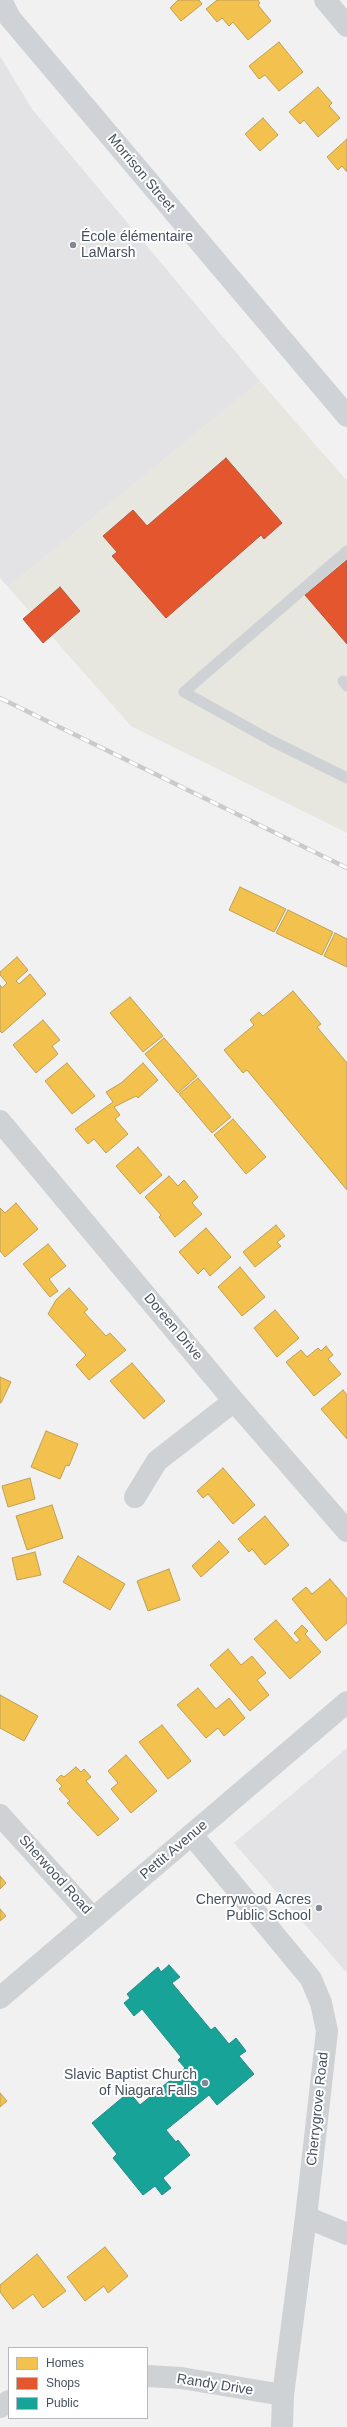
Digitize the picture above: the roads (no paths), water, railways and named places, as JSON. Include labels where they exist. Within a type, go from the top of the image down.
[{"type":"street","name":"Morrison Street","points":[[1,0],[10,18],[347,416]]},
{"type":"street","points":[[325,0],[347,26]]},
{"type":"street","name":"Doreen Drive","points":[[3,1132],[347,1532]]},
{"type":"street","points":[[135,1497],[157,1461],[234,1401]]},
{"type":"street","name":"Pettit Avenue","points":[[0,1998],[347,1702]]},
{"type":"street","name":"Sherwood Road","points":[[0,1815],[93,1918]]},
{"type":"street","name":"Cherrygrove Road","points":[[192,1835],[311,1979],[321,2003],[327,2031],[284,2395],[282,2427]]},
{"type":"street","points":[[306,2217],[347,2234]]},
{"type":"street","name":"Randy Drive","points":[[148,2376],[181,2378],[284,2395]]},
{"type":"street","points":[[0,2407],[8,2401]]},
{"type":"lane","points":[[347,551],[184,692],[272,741],[347,778]]},
{"type":"railway","points":[[0,698],[347,868]]},
{"type":"place","name":"École élémentaire LaMarsh","points":[[73,245]]},
{"type":"place","name":"Cherrywood Acres Public School","points":[[319,1908]]},
{"type":"place","name":"Slavic Baptist Church of Niagara Falls","points":[[205,2083]]}]
